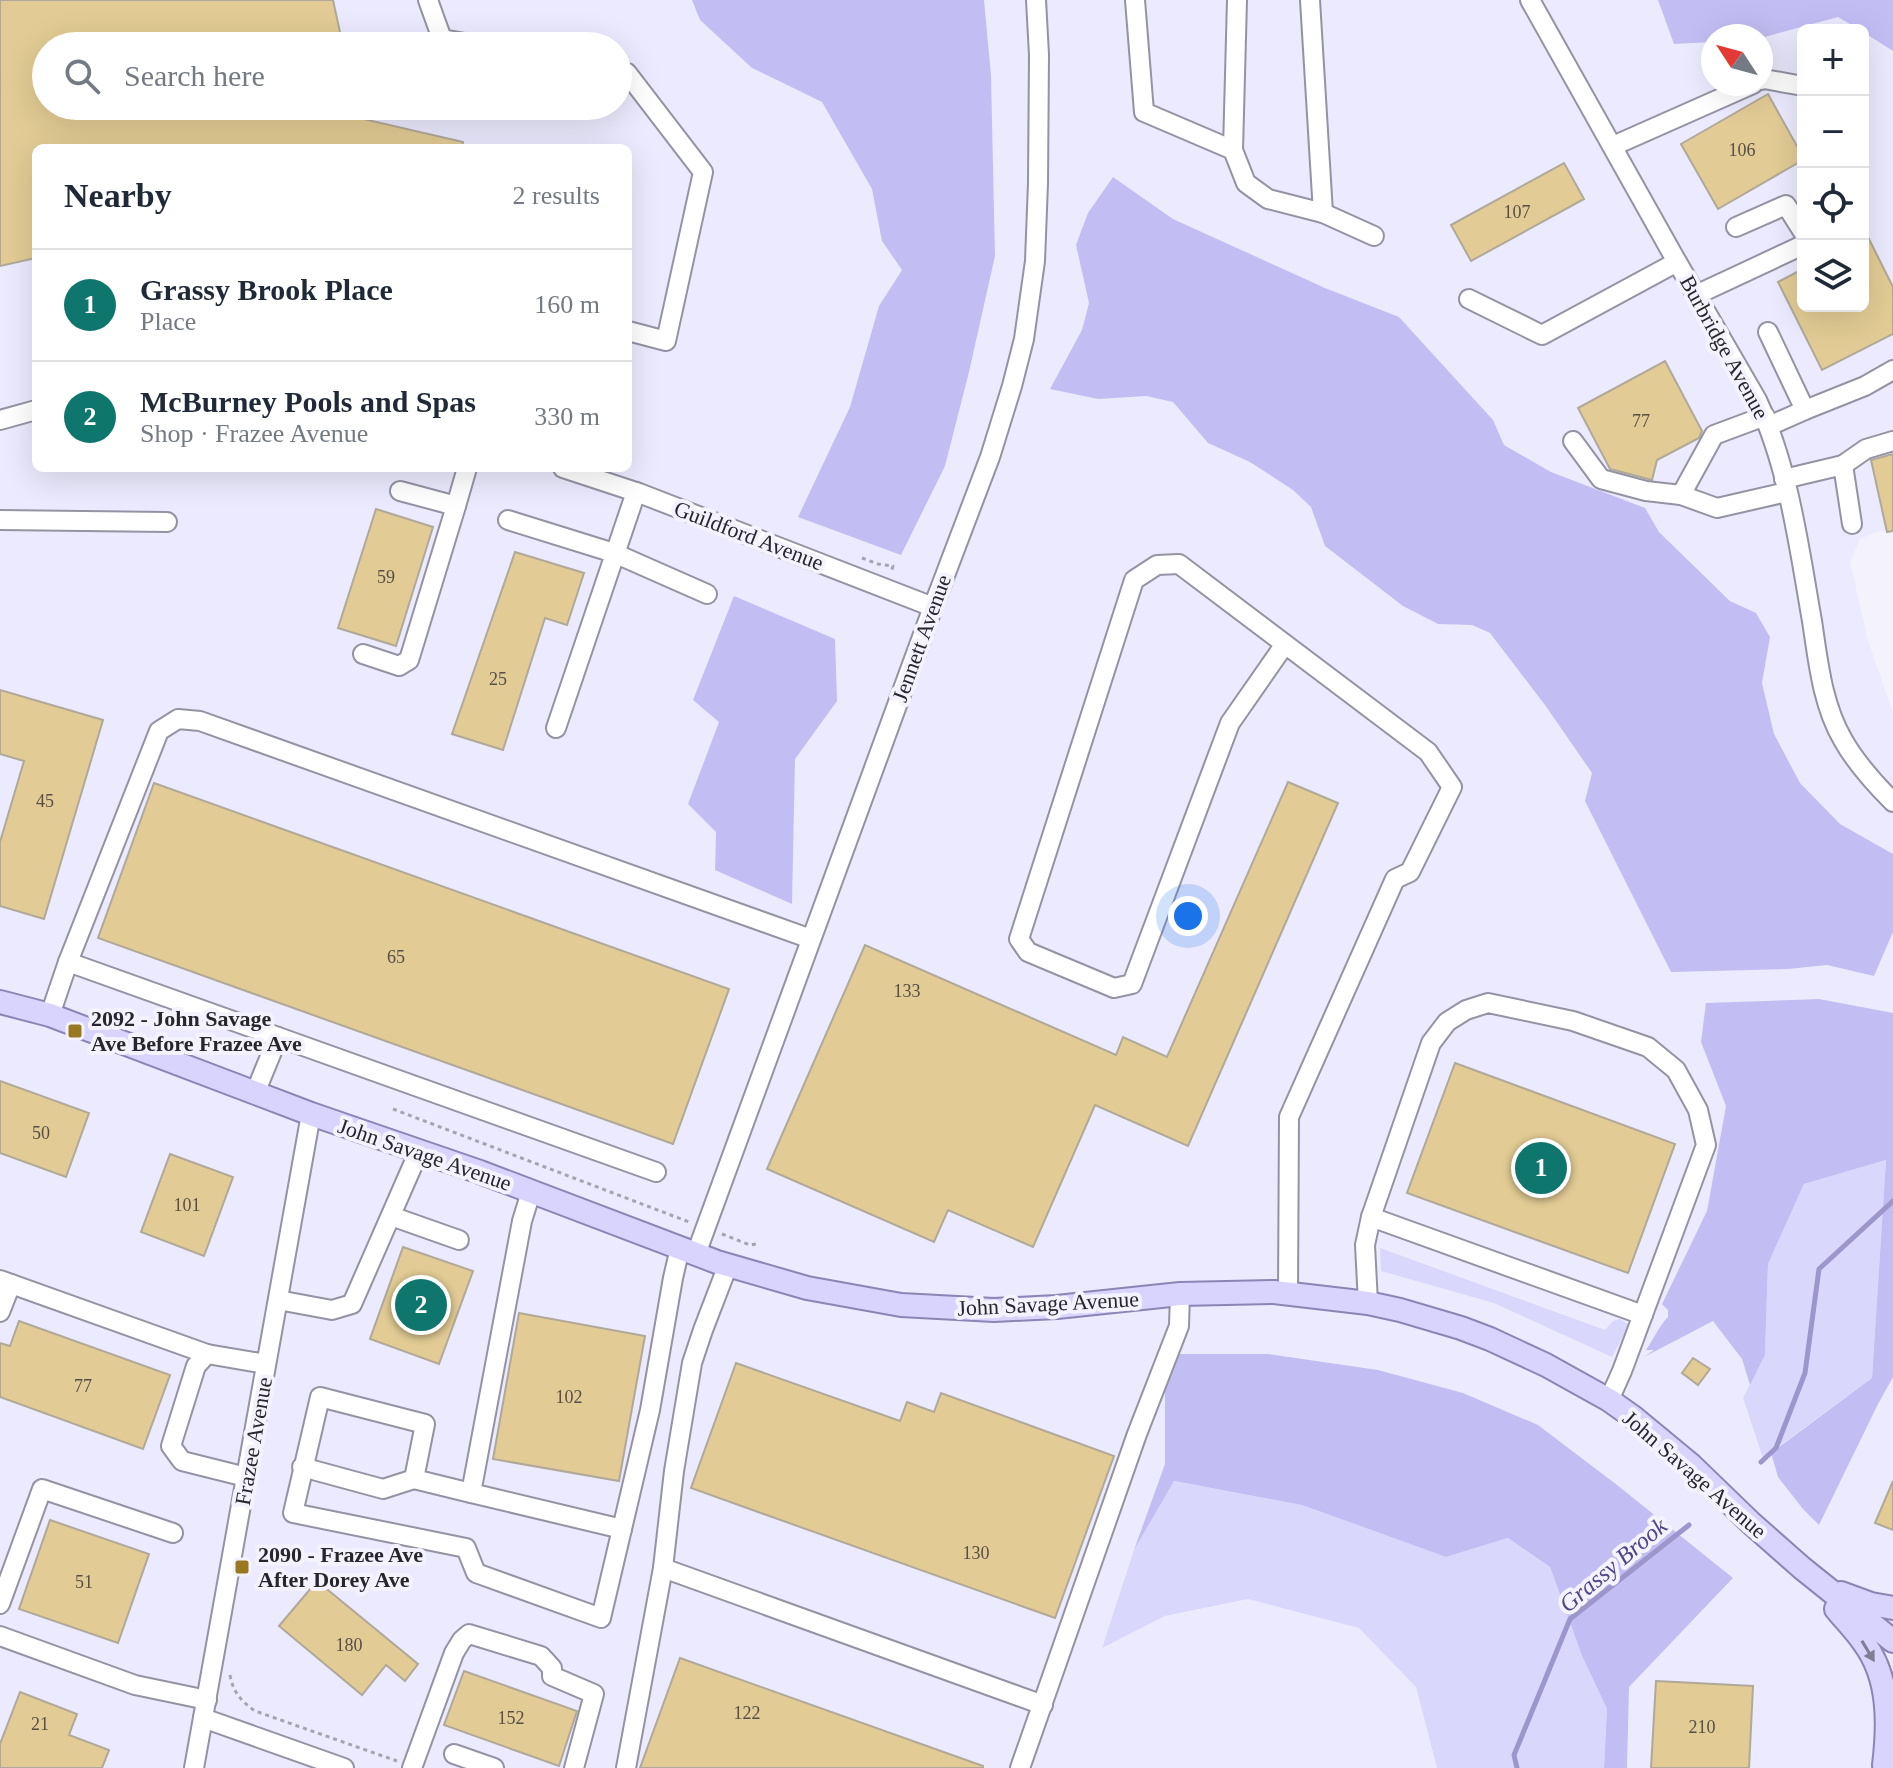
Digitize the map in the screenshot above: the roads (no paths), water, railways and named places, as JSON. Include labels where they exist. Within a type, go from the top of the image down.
[{"type":"main road","name":"John Savage Avenue","points":[[0,1002],[50,1015],[311,1114],[728,1265],[838,1294],[901,1305],[994,1310],[1243,1291],[1368,1303],[1431,1318],[1490,1339],[1546,1365],[1609,1400],[1681,1456],[1802,1568],[1893,1641]]},
{"type":"main road","points":[[1802,1568],[1854,1599],[1893,1608]]},
{"type":"main road","points":[[1802,1568],[1866,1645],[1879,1669],[1888,1729],[1886,1759]]},
{"type":"street","points":[[428,0],[439,32]]},
{"type":"street","name":"Jennett Avenue","points":[[302,1467],[293,1513],[466,1548],[476,1573],[601,1618],[650,1410],[673,1278],[705,1228],[990,457],[1012,386],[1024,339],[1035,261],[1039,55],[1036,0]]},
{"type":"street","points":[[1135,0],[1144,112],[1233,150]]},
{"type":"street","points":[[1237,0],[1233,150],[1246,183],[1268,199],[1323,213],[1374,236]]},
{"type":"street","points":[[1310,0],[1323,213]]},
{"type":"street","name":"Burbridge Avenue","points":[[1530,0],[1767,421],[1786,486],[1826,697],[1842,738],[1865,772],[1893,802]]},
{"type":"street","points":[[632,80],[703,172],[666,341],[632,332]]},
{"type":"street","points":[[1773,81],[1797,85]]},
{"type":"street","points":[[1613,146],[1726,96]]},
{"type":"street","points":[[1736,227],[1786,205],[1797,222]]},
{"type":"street","points":[[1696,295],[1797,248]]},
{"type":"street","points":[[1469,299],[1542,335],[1677,262]]},
{"type":"street","points":[[1768,332],[1805,410]]},
{"type":"street","points":[[1681,495],[1714,435],[1805,410],[1865,386],[1893,370]]},
{"type":"street","points":[[0,420],[32,411]]},
{"type":"street","points":[[1573,441],[1601,479],[1646,491],[1681,495],[1717,508],[1843,465],[1866,449],[1893,441]]},
{"type":"street","points":[[1843,465],[1852,524]]},
{"type":"street","points":[[363,654],[399,666],[409,660],[466,472]]},
{"type":"street","name":"Guildford Avenue","points":[[575,472],[636,492],[933,607]]},
{"type":"street","points":[[400,491],[456,506]]},
{"type":"street","points":[[556,728],[636,492]]},
{"type":"street","points":[[0,520],[167,522]]},
{"type":"street","points":[[508,520],[614,553],[707,594]]},
{"type":"street","points":[[1285,644],[1230,723],[1132,984],[1114,988],[1028,952],[1019,939],[1134,580],[1157,565],[1179,564],[1285,644],[1428,752],[1452,787],[1410,872],[1395,879],[1289,1117],[1288,1293]]},
{"type":"street","points":[[50,1015],[159,731],[178,719],[200,721],[811,939]]},
{"type":"street","points":[[68,962],[656,1172]]},
{"type":"street","points":[[1368,1303],[1365,1245],[1371,1217],[1431,1043],[1447,1022],[1466,1010],[1488,1003],[1573,1021],[1648,1047],[1676,1070],[1698,1110],[1706,1145],[1609,1400]]},
{"type":"street","points":[[255,1093],[278,1037]]},
{"type":"street","name":"Frazee Avenue","points":[[194,1768],[311,1114]]},
{"type":"street","points":[[278,1300],[332,1310],[352,1304],[419,1151]]},
{"type":"street","points":[[471,1493],[519,1234],[531,1192]]},
{"type":"street","points":[[391,1216],[459,1240]]},
{"type":"street","points":[[1371,1217],[1643,1315]]},
{"type":"street","points":[[626,1768],[663,1568],[674,1471],[692,1363],[728,1265]]},
{"type":"street","points":[[0,1312],[6,1282],[207,1354],[266,1364]]},
{"type":"street","points":[[1020,1768],[1137,1434],[1179,1326],[1180,1294]]},
{"type":"street","points":[[207,1354],[196,1366],[171,1446],[182,1461],[246,1477]]},
{"type":"street","points":[[414,1479],[425,1424],[320,1397],[302,1467],[383,1489],[414,1479],[622,1529]]},
{"type":"street","points":[[0,1604],[42,1489],[173,1533]]},
{"type":"street","points":[[663,1568],[1043,1705]]},
{"type":"street","points":[[413,1768],[454,1653],[469,1634],[541,1656],[552,1668],[552,1676],[594,1694],[574,1768]]},
{"type":"street","points":[[0,1636],[205,1709],[344,1768]]},
{"type":"street","points":[[454,1754],[494,1768]]},
{"type":"waterway","name":"Grassy Brook","points":[[1761,1462],[1776,1448],[1805,1373],[1819,1269],[1893,1201]]},
{"type":"waterway","name":"Grassy Brook","points":[[1517,1768],[1514,1755],[1570,1619],[1689,1525]]},
{"type":"place","name":"2092 - John Savage Ave Before Frazee Ave","points":[[75,1031]]},
{"type":"place","name":"Grassy Brook Place","points":[[1541,1168]]},
{"type":"place","name":"McBurney Pools and Spas","points":[[421,1305]]},
{"type":"place","name":"2090 - Frazee Ave After Dorey Ave","points":[[242,1567]]}]
